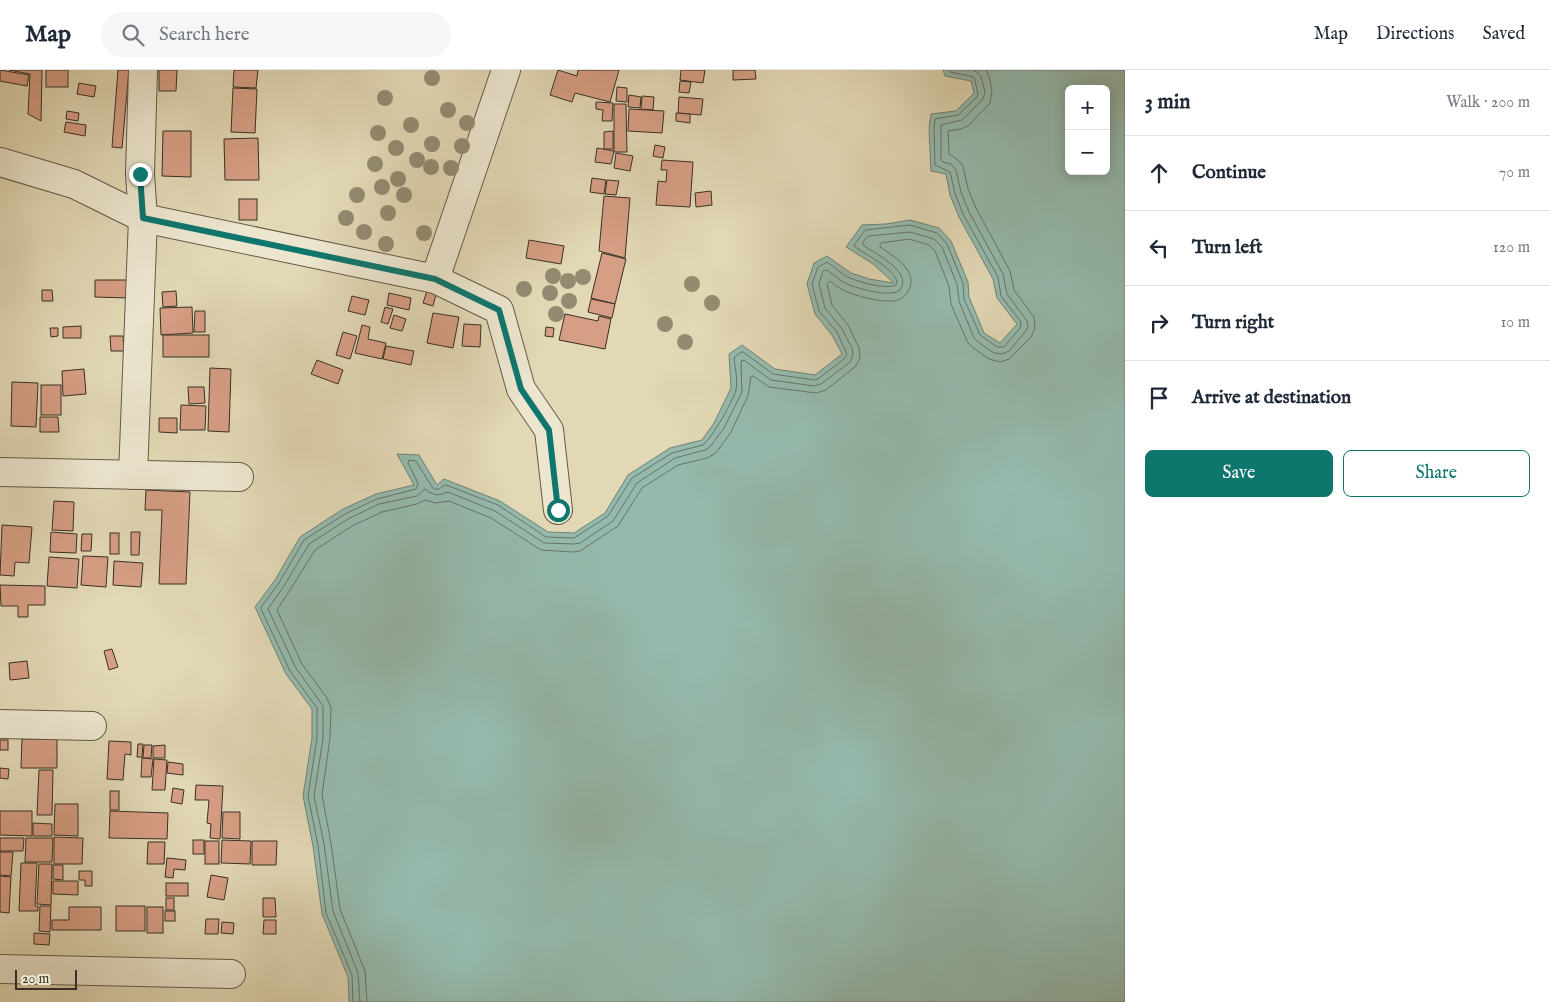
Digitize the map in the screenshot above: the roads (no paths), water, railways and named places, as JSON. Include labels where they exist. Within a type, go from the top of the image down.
[{"type":"street","points":[[133,474],[143,218],[140,174],[143,70]]},
{"type":"street","points":[[435,279],[506,70]]},
{"type":"street","points":[[0,162],[74,184],[143,218],[435,279],[499,310],[521,389],[549,430],[558,510]]},
{"type":"street","points":[[0,472],[239,476]]},
{"type":"street","points":[[0,724],[92,726]]},
{"type":"street","points":[[0,968],[231,974]]},
{"type":"water","points":[[943,70],[1125,70],[1125,1002],[349,1002],[348,977],[322,914],[313,846],[303,796],[312,738],[312,709],[286,674],[255,607],[275,580],[300,537],[343,509],[376,494],[414,485],[397,454],[419,455],[437,485],[444,479],[500,501],[548,532],[574,533],[605,513],[628,475],[670,448],[702,440],[714,423],[731,388],[729,354],[742,345],[775,369],[815,375],[842,354],[832,335],[815,314],[807,284],[814,263],[827,256],[851,273],[869,279],[894,283],[873,264],[846,247],[862,225],[910,220],[939,228],[951,241],[968,282],[969,297],[984,333],[1000,343],[1017,324],[997,298],[993,279],[959,217],[950,195],[946,174],[931,171],[929,128],[931,114],[956,111],[974,93],[971,81],[945,76]]}]
